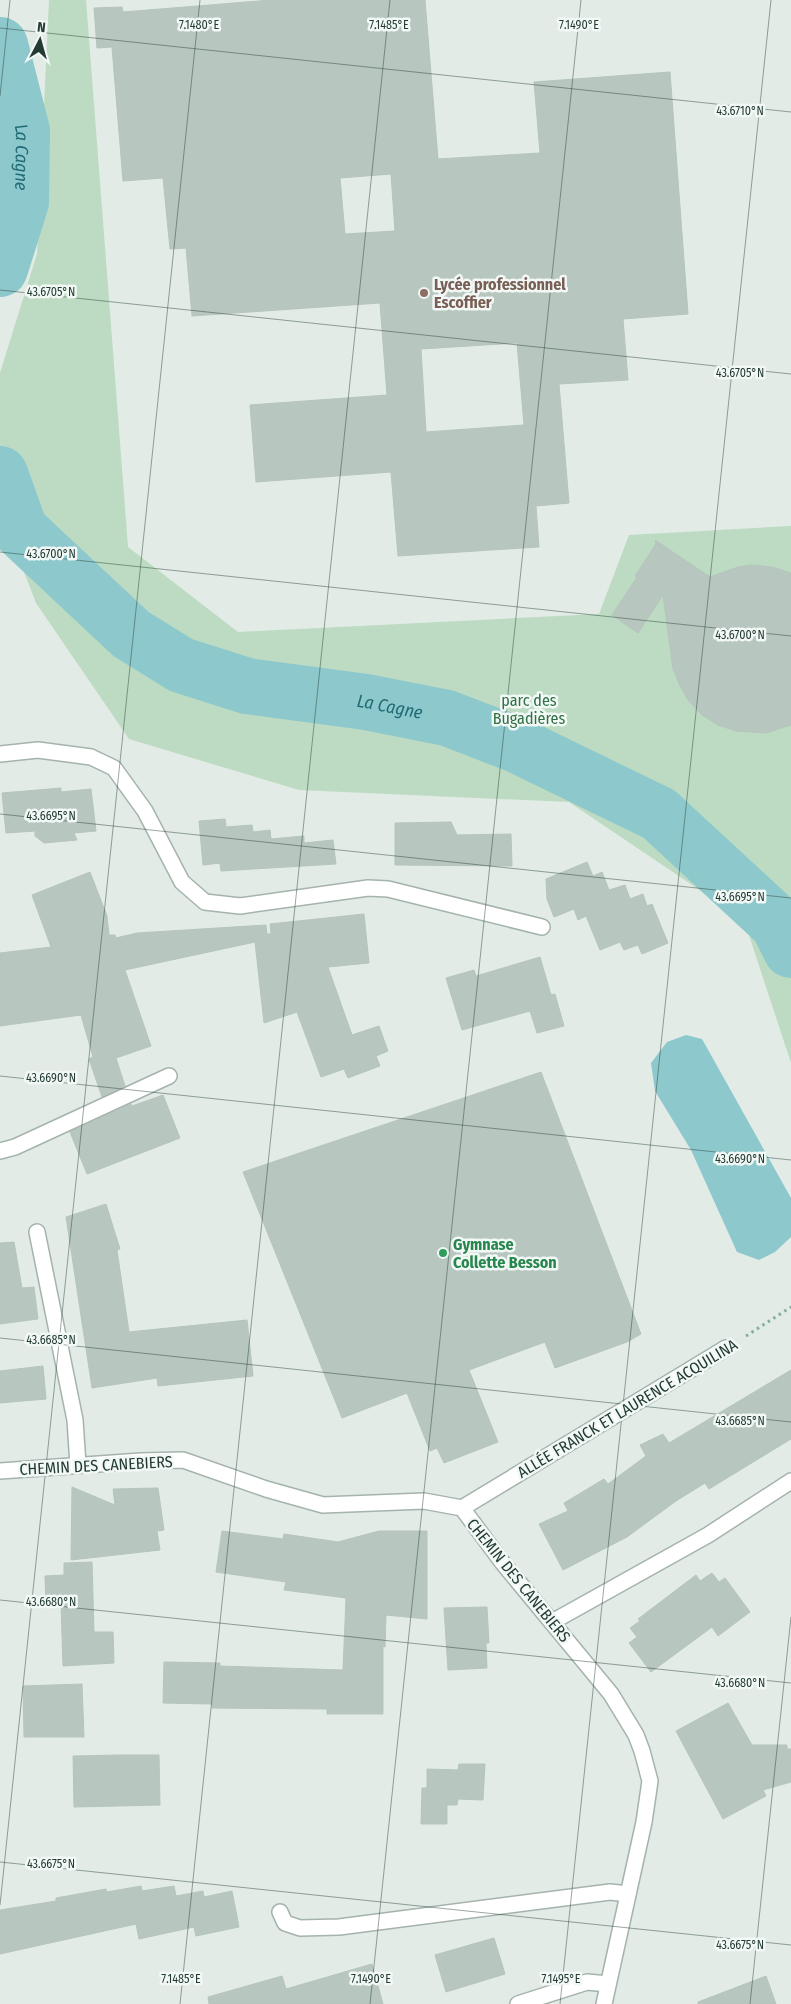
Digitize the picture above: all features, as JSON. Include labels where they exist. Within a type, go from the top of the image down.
[{"type":"street","points":[[0,754],[38,750],[91,757],[114,768],[145,811],[182,882],[205,902],[240,906],[368,888],[388,889],[542,927]]},
{"type":"street","points":[[0,1151],[15,1147],[169,1076]]},
{"type":"street","points":[[36,1232],[73,1410],[78,1466]]},
{"type":"street","name":"ALLÉE FRANCK ET LAURENCE ACQUILINA","points":[[462,1508],[726,1348]]},
{"type":"street","name":"CHEMIN DES CANEBIERS","points":[[0,1471],[183,1460],[266,1489],[323,1505],[424,1501],[462,1508],[502,1562],[611,1694],[636,1735],[642,1751],[650,1781],[644,1822],[604,2004]]},
{"type":"street","points":[[552,1622],[708,1535],[791,1481]]},
{"type":"street","points":[[280,1912],[285,1923],[300,1928],[339,1927],[610,1892],[628,1894]]},
{"type":"street","points":[[518,2004],[587,1982],[608,1984]]},
{"type":"path","name":"ALLÉE FRANCK ET LAURENCE ACQUILINA","points":[[726,1348],[791,1307]]},
{"type":"green space","name":"parc des Bugadières","points":[[49,0],[86,0],[128,547],[238,632],[599,614],[629,535],[791,526],[791,1063],[744,920],[569,802],[299,790],[129,739],[36,603],[0,510],[0,373],[37,254]]},
{"type":"water","points":[[686,1035],[702,1039],[791,1198],[791,1237],[775,1252],[759,1260],[737,1252],[691,1150],[655,1091],[651,1063],[667,1042]]},
{"type":"building","points":[[271,0],[425,0],[438,159],[540,153],[534,82],[670,72],[688,314],[623,319],[628,380],[559,384],[569,503],[536,506],[539,547],[398,556],[391,472],[256,482],[250,405],[387,395],[380,303],[192,316],[186,248],[170,249],[163,178],[123,181],[112,47],[97,48],[94,8],[122,7],[123,12]],"holes":[[[391,174],[395,231],[345,234],[340,178]],[[517,343],[524,425],[426,432],[421,349]]]},
{"type":"building","points":[[655,540],[710,577],[738,567],[751,565],[772,567],[791,573],[791,725],[766,733],[736,731],[718,725],[702,715],[688,700],[673,669],[663,595],[638,633],[612,615],[656,544]]},
{"type":"building","points":[[61,788],[61,792],[91,789],[96,831],[74,833],[77,840],[44,843],[35,836],[35,831],[6,833],[2,793]]},
{"type":"building","points":[[225,819],[226,827],[252,825],[253,832],[270,830],[271,839],[304,836],[304,843],[333,840],[336,864],[221,871],[220,863],[203,865],[199,821]]},
{"type":"building","points":[[451,822],[457,835],[511,834],[512,866],[395,865],[395,823]]},
{"type":"building","points":[[587,862],[593,876],[602,872],[609,890],[625,885],[630,899],[643,894],[647,906],[652,904],[668,943],[642,954],[638,945],[624,950],[620,942],[600,950],[586,916],[578,920],[574,909],[554,917],[547,899],[546,879]]},
{"type":"building","points":[[90,872],[107,916],[109,935],[115,935],[116,938],[137,933],[266,925],[267,934],[271,934],[270,924],[364,914],[369,963],[328,967],[352,1035],[379,1026],[388,1051],[376,1056],[380,1066],[348,1078],[344,1069],[321,1077],[297,1012],[264,1023],[255,942],[125,970],[151,1046],[116,1058],[125,1086],[102,1097],[89,1059],[93,1057],[81,1015],[0,1026],[0,953],[51,947],[32,895]]},
{"type":"building","points":[[540,957],[551,995],[555,994],[564,1026],[537,1033],[530,1011],[462,1030],[446,978],[474,970],[476,976]]},
{"type":"building","name":"Gymnase Collette Besson","points":[[541,1072],[641,1334],[627,1342],[555,1368],[545,1342],[469,1370],[498,1442],[444,1463],[437,1448],[430,1451],[407,1393],[342,1418],[243,1172]]},
{"type":"building","points":[[163,1095],[180,1138],[87,1174],[70,1132],[131,1104],[132,1106]]},
{"type":"building","points":[[106,1204],[120,1249],[117,1250],[129,1332],[247,1320],[253,1376],[158,1386],[157,1378],[92,1388],[66,1217]]},
{"type":"building","points":[[14,1242],[22,1288],[34,1287],[38,1319],[0,1324],[0,1243]]},
{"type":"building","points":[[43,1366],[46,1399],[0,1403],[0,1371]]},
{"type":"building","points":[[791,1370],[791,1439],[709,1489],[705,1483],[676,1501],[627,1537],[563,1570],[539,1524],[568,1511],[564,1503],[604,1479],[608,1484],[646,1456],[640,1445],[663,1434],[669,1443]]},
{"type":"building","points":[[72,1487],[115,1505],[113,1489],[158,1488],[164,1530],[157,1531],[160,1550],[71,1560]]},
{"type":"building","points":[[222,1531],[283,1539],[284,1534],[338,1542],[379,1531],[427,1531],[427,1619],[386,1615],[385,1647],[383,1646],[383,1714],[327,1714],[327,1709],[212,1708],[212,1704],[163,1703],[164,1662],[220,1663],[220,1666],[343,1670],[346,1598],[284,1590],[286,1582],[216,1572]]},
{"type":"building","points":[[92,1562],[94,1632],[113,1632],[114,1663],[63,1666],[61,1603],[46,1604],[45,1576],[64,1575],[64,1563]]},
{"type":"building","points":[[712,1573],[719,1582],[725,1578],[750,1612],[718,1636],[712,1627],[651,1672],[629,1643],[637,1637],[630,1628],[640,1621],[638,1619],[696,1575],[700,1581]]},
{"type":"building","points":[[487,1607],[489,1643],[486,1643],[487,1668],[448,1670],[444,1608]]},
{"type":"building","points":[[82,1684],[84,1737],[24,1737],[23,1686]]},
{"type":"building","points":[[728,1703],[752,1745],[787,1745],[787,1749],[791,1749],[791,1782],[763,1790],[766,1796],[723,1819],[676,1731]]},
{"type":"building","points":[[159,1755],[160,1805],[74,1807],[73,1756]]},
{"type":"building","points":[[459,1764],[485,1764],[483,1800],[458,1799],[457,1805],[447,1805],[447,1824],[421,1824],[422,1788],[427,1788],[427,1769],[458,1770]]},
{"type":"building","points":[[141,1886],[142,1891],[174,1886],[176,1896],[203,1891],[204,1897],[232,1891],[239,1927],[196,1936],[194,1927],[139,1939],[136,1924],[0,1954],[0,1910],[56,1901],[56,1898],[106,1889],[107,1892]]},
{"type":"building","points":[[494,1938],[505,1974],[446,1992],[435,1955]]},
{"type":"building","points":[[372,1964],[383,2004],[209,2004],[208,1997],[282,1976],[286,1989]]},
{"type":"building","points":[[766,1976],[776,2004],[698,2004],[698,2002]]},
{"type":"waterway","name":"La Cagne","points":[[0,45],[22,131],[21,202],[0,269]]},
{"type":"waterway","name":"La Cagne","points":[[0,474],[20,530],[131,634],[181,665],[247,686],[366,702],[447,718],[517,745],[659,814],[778,924],[791,950]]},
{"type":"place","name":"Lycée professionnel Escoffier","points":[[424,293]]},
{"type":"place","name":"Gymnase Collette Besson","points":[[443,1253]]}]
